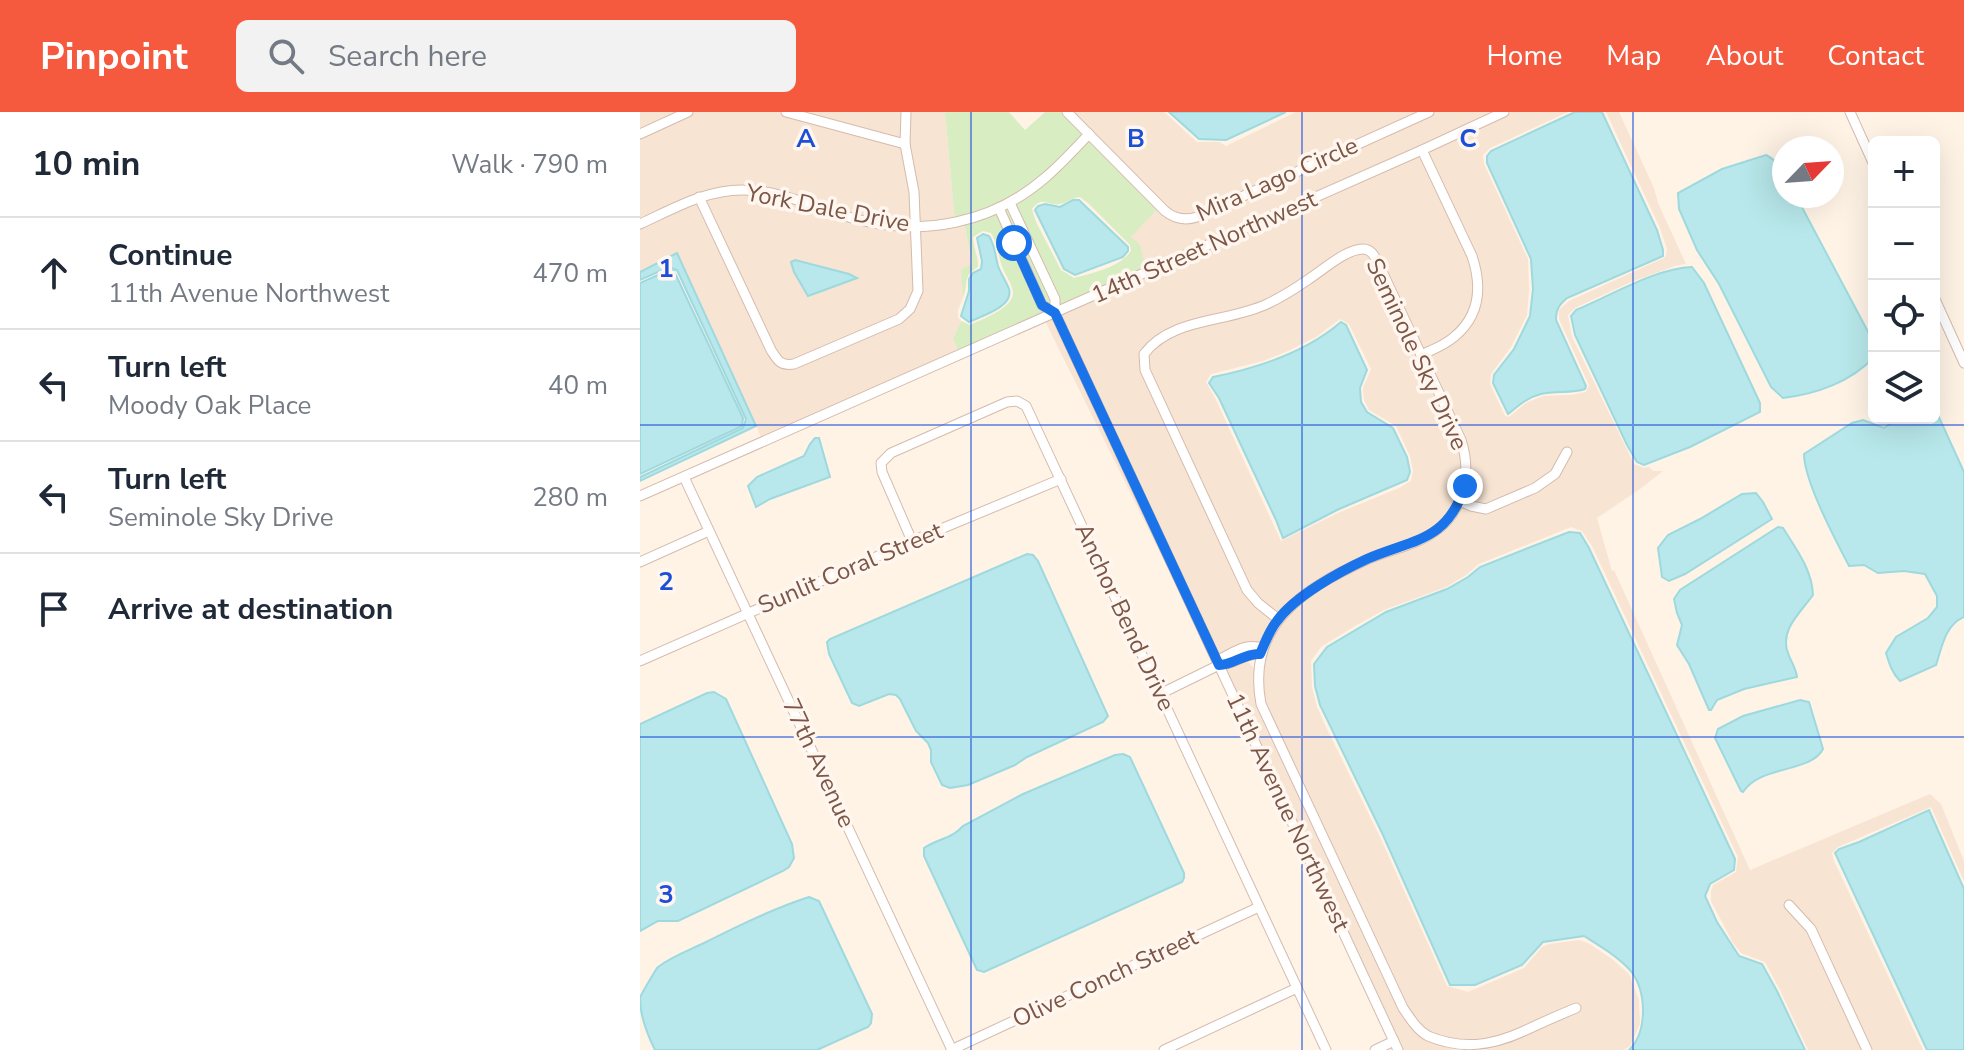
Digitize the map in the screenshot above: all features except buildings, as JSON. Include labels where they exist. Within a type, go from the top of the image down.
[{"type":"street","points":[[640,134],[688,112]]},
{"type":"street","points":[[786,112],[817,116],[905,144]]},
{"type":"street","points":[[699,197],[771,350],[778,361],[785,365],[794,364],[899,319],[910,309],[918,291],[914,192],[905,144],[906,112]]},
{"type":"street","name":"Mira Lago Circle","points":[[1067,112],[1165,211],[1188,219],[1429,112]]},
{"type":"street","name":"14th Street Northwest","points":[[640,496],[1504,112]]},
{"type":"street","points":[[1850,112],[1868,152]]},
{"type":"street","name":"York Dale Drive","points":[[640,224],[699,197],[745,189],[763,191],[881,224],[915,227],[972,219],[1010,203],[1044,179],[1089,134]]},
{"type":"street","points":[[1421,355],[1456,336],[1469,322],[1478,294],[1478,274],[1472,256],[1422,150]]},
{"type":"street","name":"11th Avenue Northwest","points":[[1010,203],[1055,299],[1055,313],[1396,1046]]},
{"type":"street","name":"11th Avenue Northwest","points":[[999,208],[1042,305],[1055,313]]},
{"type":"street","name":"Seminole Sky Drive","points":[[1278,619],[1247,590],[1145,370],[1144,354],[1153,342],[1165,334],[1264,305],[1293,290],[1340,258],[1365,249],[1373,253],[1461,440],[1467,470],[1460,501]]},
{"type":"street","points":[[1940,310],[1964,363]]},
{"type":"street","name":"Anchor Bend Drive","points":[[912,541],[881,463],[891,453],[1007,402],[1017,401],[1026,406],[1326,1050]]},
{"type":"street","points":[[1567,452],[1555,474],[1535,488],[1486,509],[1460,501],[1448,520],[1435,532],[1367,559],[1295,603],[1278,619],[1261,651],[1258,685],[1261,704],[1270,724],[1403,1008],[1417,1027],[1446,1044],[1466,1049],[1483,1047],[1576,1008]]},
{"type":"street","name":"77th Avenue","points":[[684,477],[952,1050]]},
{"type":"street","name":"Sunlit Coral Street","points":[[640,661],[1061,479]]},
{"type":"street","points":[[640,562],[709,531]]},
{"type":"street","points":[[1219,665],[1222,658],[1245,646],[1255,646],[1261,651]]},
{"type":"street","points":[[1160,694],[1219,665],[1261,651]]},
{"type":"street","points":[[1240,658],[1251,660],[1258,667]]},
{"type":"street","points":[[1789,905],[1811,929],[1867,1050]]},
{"type":"street","name":"Olive Conch Street","points":[[952,1050],[1259,907]]},
{"type":"street","points":[[1164,1050],[1297,988]]},
{"type":"street","points":[[1375,1050],[1396,1046]]},
{"type":"shaded area","points":[[640,112],[945,112],[955,221],[964,222],[972,265],[962,270],[963,298],[958,310],[961,321],[953,339],[959,352],[762,439],[677,253],[640,272]],"holes":[[[795,260],[849,274],[808,295],[794,272]]]},
{"type":"shaded area","points":[[1066,112],[1164,112],[1197,142],[1219,142],[1226,146],[1296,112],[1496,112],[1146,269]]},
{"type":"shaded area","points":[[1512,112],[1568,112],[1490,148],[1483,155],[1484,164],[1528,259],[1529,289],[1527,315],[1511,347],[1491,374],[1490,384],[1505,416],[1509,417],[1526,403],[1543,396],[1586,392],[1589,385],[1559,319],[1559,310],[1569,301],[1666,256],[1667,249],[1660,228],[1606,112],[1619,112],[1686,264],[1631,282],[1575,308],[1568,315],[1572,337],[1634,464],[1663,471],[1597,518],[1612,571],[1750,870],[1930,794],[1941,804],[1964,861],[1964,881],[1931,807],[1838,847],[1832,853],[1923,1050],[1871,1050],[1814,927],[1790,900],[1784,905],[1808,931],[1863,1050],[1808,1050],[1765,962],[1741,953],[1733,943],[1711,901],[1711,891],[1713,885],[1736,872],[1738,857],[1592,546],[1582,531],[1571,527],[1479,564],[1446,587],[1384,610],[1355,626],[1321,647],[1311,661],[1312,687],[1326,727],[1447,986],[1468,992],[1524,968],[1542,947],[1549,944],[1579,940],[1588,943],[1629,974],[1639,1000],[1640,1024],[1630,1046],[1624,1050],[1485,1050],[1580,1009],[1578,1003],[1496,1040],[1466,1045],[1430,1033],[1420,1025],[1406,1006],[1265,702],[1261,685],[1264,655],[1281,621],[1297,606],[1368,563],[1421,543],[1461,506],[1485,512],[1558,476],[1571,451],[1552,472],[1533,485],[1486,505],[1464,499],[1470,470],[1469,452],[1426,356],[1448,346],[1482,294],[1482,273],[1475,254],[1427,152]]},
{"type":"shaded area","points":[[1420,155],[1474,274],[1474,294],[1465,320],[1444,340],[1423,350],[1377,252],[1368,246],[1263,302],[1164,331],[1151,339],[1141,352],[1244,592],[1273,620],[1260,644],[1244,643],[1220,656],[1060,315]]},
{"type":"shaded area","points":[[1364,252],[1370,256],[1457,441],[1463,470],[1457,499],[1445,518],[1433,529],[1365,556],[1278,614],[1251,588],[1149,369],[1148,355],[1167,337],[1236,318]],"holes":[[[1340,319],[1349,324],[1371,369],[1363,388],[1364,400],[1369,410],[1396,426],[1410,456],[1411,481],[1281,541],[1206,382],[1211,374],[1263,361],[1290,350],[1316,337]]]},
{"type":"shaded area","points":[[1053,318],[1200,633],[1045,321]]},
{"type":"shaded area","points":[[1240,661],[1254,668],[1258,704],[1399,1010],[1425,1039],[1455,1050],[1403,1050],[1225,668]]},
{"type":"green space","points":[[945,112],[1009,112],[1025,130],[1045,112],[1066,112],[1159,207],[1131,237],[1140,245],[1146,269],[1059,308],[1051,300],[1048,313],[959,352],[953,339],[961,321],[970,325],[996,312],[1008,303],[1013,292],[993,237],[991,233],[983,231],[973,237],[978,267],[968,277],[963,298],[961,270],[972,264],[964,222],[955,222]],"holes":[[[1080,197],[1130,245],[1131,251],[1113,265],[1074,278],[1061,270],[1032,209],[1042,202],[1059,204]]]},
{"type":"water","points":[[1169,112],[1286,112],[1226,140],[1199,139]]},
{"type":"water","points":[[1575,112],[1602,112],[1657,230],[1663,256],[1567,298],[1562,303],[1556,320],[1585,389],[1536,395],[1508,414],[1493,383],[1494,375],[1514,349],[1530,316],[1533,289],[1531,259],[1487,163],[1487,156],[1491,151]]},
{"type":"water","points":[[1766,155],[1772,158],[1772,208],[1802,208],[1868,332],[1868,363],[1844,380],[1820,390],[1783,398],[1771,387],[1719,284],[1697,250],[1679,209],[1678,193],[1722,169]]},
{"type":"water","points":[[1079,200],[1128,247],[1123,257],[1075,275],[1064,269],[1035,210],[1045,204],[1060,207]]},
{"type":"water","points":[[983,234],[989,236],[993,243],[1009,295],[1002,306],[969,322],[961,316],[969,291],[969,279],[981,269],[977,238]]},
{"type":"water","points":[[677,253],[756,426],[640,481],[640,477],[743,428],[746,419],[677,270],[669,267],[640,280],[640,272]]},
{"type":"water","points":[[795,260],[857,278],[808,296],[794,272],[791,262]]},
{"type":"water","points":[[1692,267],[1704,283],[1760,403],[1760,412],[1690,447],[1644,465],[1637,462],[1627,445],[1575,335],[1571,316],[1576,310],[1648,277]]},
{"type":"water","points":[[669,270],[674,271],[743,418],[742,426],[640,474],[640,283]]},
{"type":"water","points":[[1341,322],[1346,325],[1367,370],[1360,388],[1361,402],[1367,412],[1393,428],[1407,457],[1410,472],[1407,480],[1337,510],[1283,538],[1219,398],[1209,383],[1213,377],[1264,364],[1297,351]]},
{"type":"water","points":[[1940,419],[1964,472],[1964,617],[1948,631],[1936,665],[1900,681],[1886,653],[1896,637],[1928,618],[1937,607],[1937,596],[1925,574],[1904,571],[1878,573],[1864,565],[1849,566],[1815,495],[1804,454],[1852,423],[1863,420],[1884,428],[1890,424],[1940,424]]},
{"type":"water","points":[[815,438],[819,438],[830,477],[756,507],[748,486],[757,477],[804,456]]},
{"type":"water","points":[[1756,493],[1772,519],[1685,574],[1669,581],[1662,577],[1658,548],[1668,535],[1742,494]]},
{"type":"water","points":[[1778,527],[1783,528],[1798,552],[1812,586],[1813,595],[1786,637],[1797,677],[1744,689],[1717,700],[1709,710],[1677,645],[1682,625],[1674,599],[1680,590]]},
{"type":"water","points":[[1569,532],[1580,533],[1589,548],[1735,859],[1734,870],[1710,884],[1705,896],[1739,956],[1762,964],[1805,1050],[1629,1050],[1640,1033],[1642,1022],[1640,988],[1625,965],[1584,936],[1543,942],[1522,965],[1475,985],[1450,985],[1320,705],[1314,664],[1327,647],[1386,612],[1447,589],[1480,567]]},
{"type":"water","points":[[1027,554],[1038,561],[1108,716],[1103,722],[1015,765],[968,785],[950,788],[942,785],[931,762],[928,743],[916,731],[896,695],[889,694],[859,706],[852,703],[829,654],[827,642]]},
{"type":"water","points":[[714,692],[726,699],[792,844],[794,858],[783,871],[678,921],[658,921],[640,931],[640,724]]},
{"type":"water","points":[[1800,700],[1809,702],[1823,749],[1808,762],[1761,777],[1741,791],[1715,738],[1718,729],[1743,716]]},
{"type":"water","points":[[1123,754],[1130,757],[1184,873],[1182,882],[984,972],[977,970],[924,856],[924,848],[1023,794]]},
{"type":"water","points":[[1929,810],[1964,889],[1964,1050],[1927,1050],[1835,853]]},
{"type":"water","points":[[809,897],[819,901],[872,1014],[868,1027],[817,1050],[655,1050],[644,1025],[640,998],[658,967],[754,919]]},
{"type":"route","points":[[1014,243],[1042,305],[1055,313],[1219,665],[1226,665],[1249,654],[1260,654],[1278,619],[1318,587],[1367,559],[1435,532],[1448,520],[1465,486]]}]
